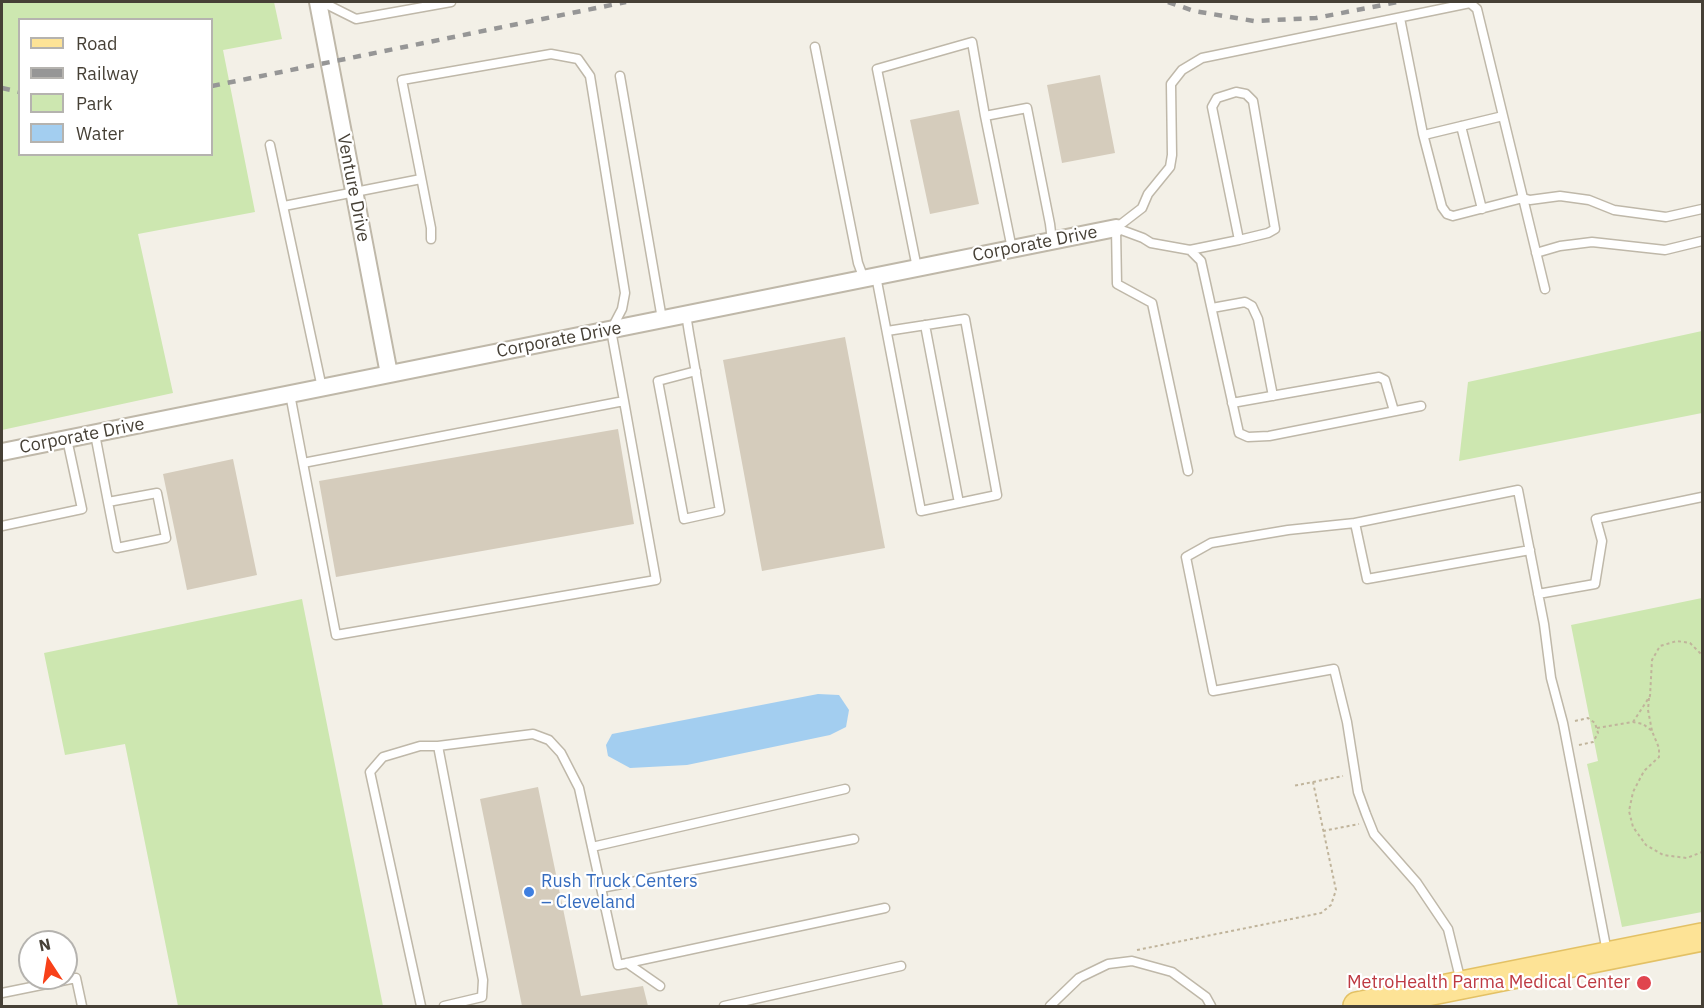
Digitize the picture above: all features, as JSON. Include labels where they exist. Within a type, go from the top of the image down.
[{"type":"main road","points":[[1357,1006],[1702,937]]},
{"type":"street","name":"Venture Drive","points":[[320,2],[389,374]]},
{"type":"street","name":"Corporate Drive","points":[[2,452],[1116,228]]},
{"type":"lane","points":[[320,2],[356,19],[451,2]]},
{"type":"lane","points":[[1116,228],[1142,208],[1148,194],[1170,167],[1172,155],[1171,84],[1182,70],[1202,58],[1470,3],[1477,9],[1545,289]]},
{"type":"lane","points":[[1400,18],[1424,135],[1442,207],[1447,214],[1454,216],[1523,198],[1530,200],[1560,196],[1589,200],[1614,210],[1666,218],[1702,209]]},
{"type":"lane","points":[[916,268],[877,69],[972,42],[1012,249]]},
{"type":"lane","points":[[815,47],[858,263],[870,277],[887,331],[921,511],[997,495],[965,319],[887,331]]},
{"type":"lane","points":[[290,394],[336,635],[656,580],[611,330],[622,309],[625,293],[590,76],[578,59],[551,54],[402,80],[431,228],[431,239]]},
{"type":"lane","points":[[620,76],[662,319]]},
{"type":"lane","points":[[1116,228],[1151,243],[1190,250],[1239,240],[1268,233],[1275,229],[1253,101],[1246,94],[1236,92],[1217,98],[1212,107],[1239,240]]},
{"type":"lane","points":[[985,116],[1027,108],[1052,241]]},
{"type":"lane","points":[[1424,135],[1503,116]]},
{"type":"lane","points":[[1461,126],[1482,209]]},
{"type":"lane","points":[[270,145],[322,388]]},
{"type":"lane","points":[[284,206],[421,179]]},
{"type":"lane","points":[[1116,228],[1117,284],[1152,303],[1188,471]]},
{"type":"lane","points":[[1536,253],[1560,246],[1592,242],[1665,250],[1702,241]]},
{"type":"lane","points":[[1190,250],[1201,261],[1239,433],[1248,437],[1269,436],[1421,406]]},
{"type":"lane","points":[[1212,308],[1245,302],[1252,306],[1258,319],[1273,396]]},
{"type":"lane","points":[[686,314],[696,371],[720,511],[684,519],[658,381],[696,371]]},
{"type":"lane","points":[[925,325],[959,503]]},
{"type":"lane","points":[[1232,403],[1379,377],[1385,380],[1394,411]]},
{"type":"lane","points":[[303,463],[624,401]]},
{"type":"lane","points":[[95,434],[108,502],[117,548],[166,538],[157,493],[108,502]]},
{"type":"lane","points":[[2,526],[82,509],[67,439]]},
{"type":"lane","points":[[1462,985],[1448,929],[1417,883],[1374,834],[1369,822],[1358,792],[1347,722],[1334,669],[1213,691],[1186,557],[1211,543],[1288,530],[1354,524],[1518,490],[1551,678],[1568,747],[1608,956]]},
{"type":"lane","points":[[1538,594],[1595,584],[1602,541],[1596,519],[1702,497]]},
{"type":"lane","points":[[1354,524],[1367,579],[1530,550]]},
{"type":"lane","points":[[421,1006],[370,772],[383,757],[420,746],[438,746],[533,734],[549,740],[561,753],[579,788],[618,964],[885,908]]},
{"type":"lane","points":[[438,746],[483,980],[482,996],[444,1006]]},
{"type":"lane","points":[[592,847],[845,789]]},
{"type":"lane","points":[[601,888],[854,840]]},
{"type":"lane","points":[[1050,1006],[1079,978],[1108,964],[1132,961],[1172,972],[1206,997],[1211,1006]]},
{"type":"lane","points":[[627,963],[660,986]]},
{"type":"lane","points":[[724,1006],[901,966]]},
{"type":"lane","points":[[2,993],[76,978],[82,1006]]},
{"type":"path","points":[[1702,655],[1690,643],[1677,641],[1660,646],[1652,660],[1648,710],[1652,731],[1659,748],[1659,757],[1644,771],[1633,792],[1629,811],[1633,827],[1646,844],[1663,855],[1687,858],[1702,852]]},
{"type":"path","points":[[1633,722],[1650,696]]},
{"type":"path","points":[[1563,723],[1588,718],[1596,723],[1598,733],[1593,741],[1568,747]]},
{"type":"path","points":[[1597,728],[1633,722],[1643,724],[1652,731]]},
{"type":"path","points":[[1293,786],[1354,774]]},
{"type":"path","points":[[1130,951],[1321,913],[1331,905],[1336,890],[1313,782]]},
{"type":"path","points":[[1323,831],[1369,822]]},
{"type":"green space","points":[[2,2],[274,2],[282,39],[223,50],[255,212],[138,234],[173,393],[2,430]]},
{"type":"green space","points":[[1702,331],[1702,413],[1459,461],[1468,382]]},
{"type":"green space","points":[[1702,598],[1702,912],[1622,927],[1587,764],[1598,761],[1571,625]]},
{"type":"green space","points":[[302,599],[383,1006],[178,1006],[125,744],[65,755],[44,653]]},
{"type":"water","points":[[818,694],[839,695],[849,710],[846,727],[830,735],[687,765],[630,768],[608,756],[606,745],[612,734]]},
{"type":"building","points":[[1100,75],[1115,153],[1062,163],[1047,85]]},
{"type":"building","points":[[959,110],[979,204],[930,214],[910,120]]},
{"type":"building","points":[[845,337],[885,548],[762,571],[723,360]]},
{"type":"building","points":[[618,429],[634,524],[336,577],[319,481]]},
{"type":"building","points":[[233,459],[257,575],[187,590],[163,474]]},
{"type":"building","name":"Rush Truck Centers – Cleveland","points":[[538,787],[581,996],[643,986],[648,1006],[522,1006],[480,799]]},
{"type":"railway","points":[[213,86],[626,2]]},
{"type":"railway","points":[[1168,2],[1194,11],[1254,21],[1316,18],[1398,2]]},
{"type":"railway","points":[[2,88],[18,92]]},
{"type":"place","name":"Rush Truck Centers – Cleveland","points":[[529,892]]},
{"type":"place","name":"MetroHealth Parma Medical Center","points":[[1644,983]]}]
